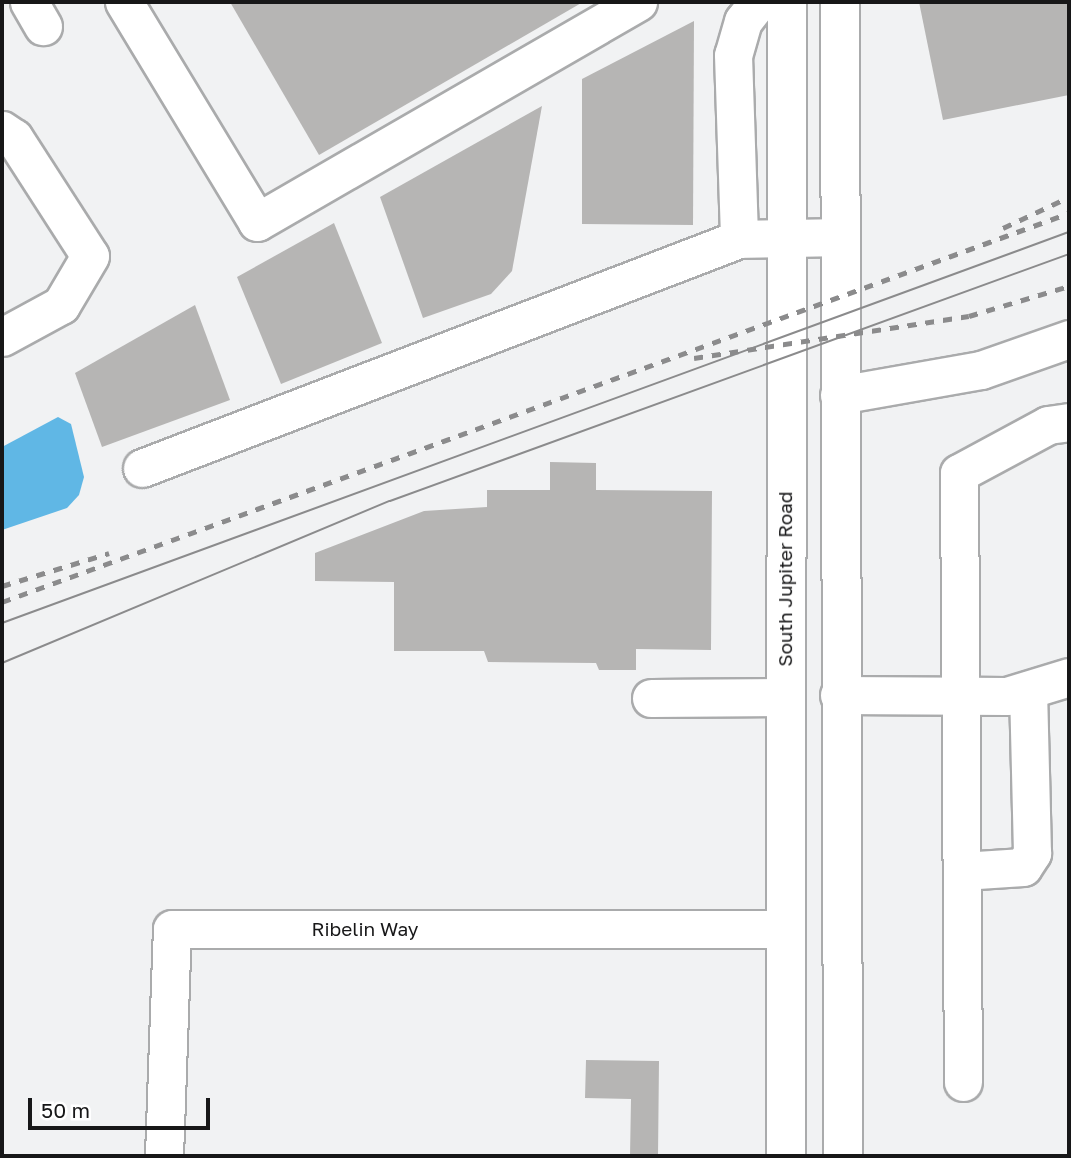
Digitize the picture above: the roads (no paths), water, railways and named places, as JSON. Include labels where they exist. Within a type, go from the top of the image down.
[{"type":"main road","name":"South Jupiter Road","points":[[786,1156],[787,2]]},
{"type":"main road","points":[[840,2],[839,695],[843,1156]]},
{"type":"main road","points":[[785,697],[839,695]]},
{"type":"lane","points":[[124,2],[257,222],[638,2]]},
{"type":"lane","points":[[738,239],[733,55],[743,21],[758,2]]},
{"type":"lane","points":[[2,130],[15,138],[90,256],[61,305],[2,337]]},
{"type":"lane","points":[[142,468],[738,239],[839,237]]},
{"type":"lane","points":[[839,395],[981,370],[1069,339]]},
{"type":"lane","points":[[963,1082],[962,871],[957,696],[959,473],[1048,425],[1069,422]]},
{"type":"lane","points":[[839,695],[1007,696],[1069,677]]},
{"type":"lane","points":[[962,871],[1023,867],[1032,853],[1028,690]]},
{"type":"lane","points":[[651,698],[785,697]]},
{"type":"lane","name":"Ribelin Way","points":[[164,1156],[172,929],[786,929]]},
{"type":"water","points":[[58,417],[71,424],[84,477],[79,495],[67,508],[2,530],[2,447]]},
{"type":"tram line","points":[[2,623],[1069,232]]},
{"type":"tram line","points":[[2,663],[390,501],[1069,254]]},
{"type":"railway","points":[[1003,228],[1069,197]]},
{"type":"railway","points":[[2,602],[1069,213]]},
{"type":"railway","points":[[694,358],[969,316],[1069,286]]},
{"type":"railway","points":[[2,586],[109,553]]}]
